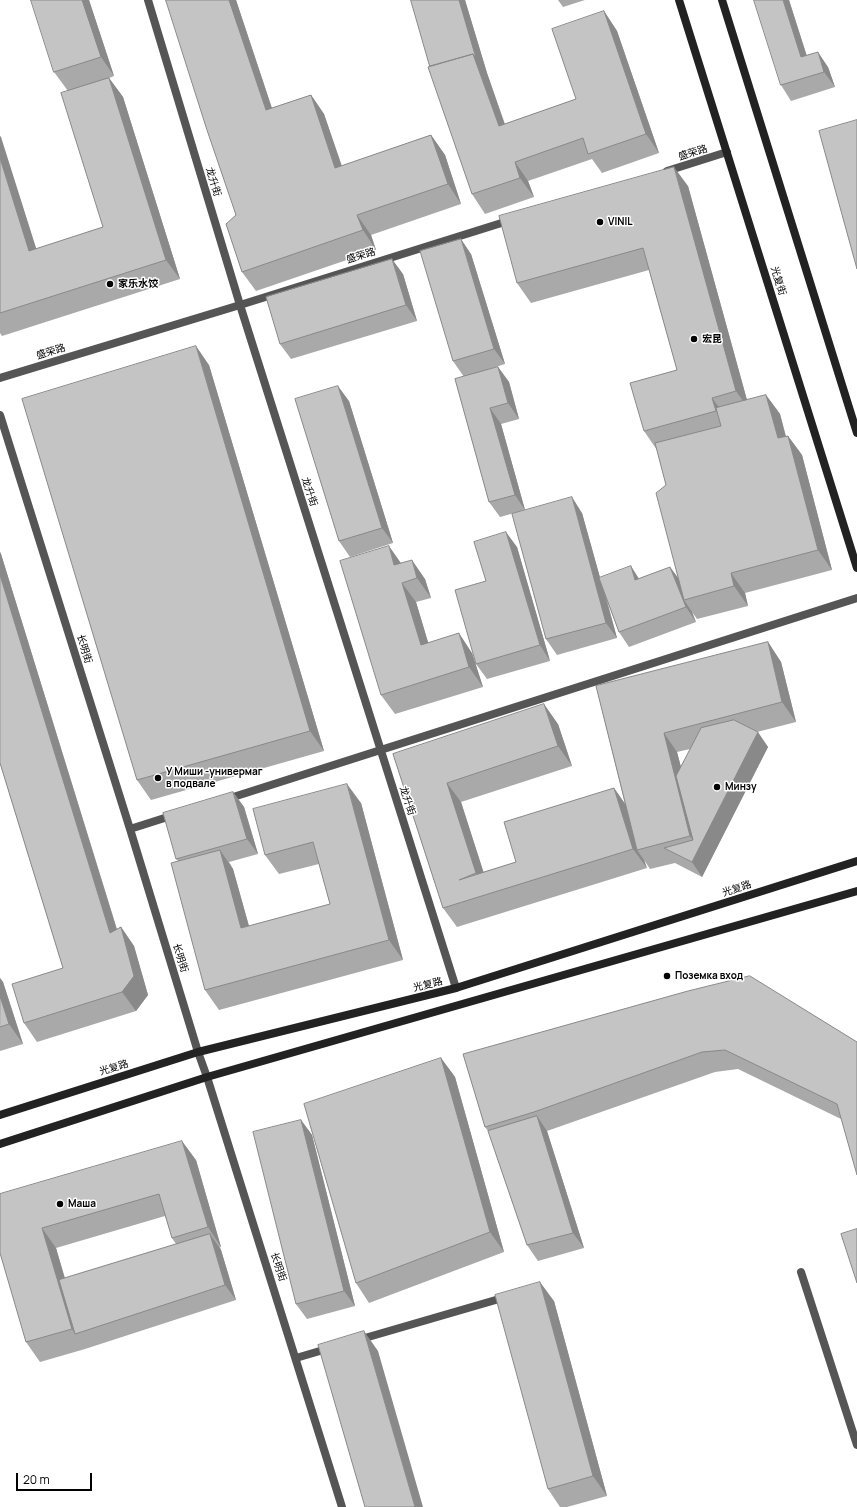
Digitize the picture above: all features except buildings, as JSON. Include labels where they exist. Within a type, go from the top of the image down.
[{"type":"street","name":"龙升街","points":[[148,0],[240,305],[456,988]]},
{"type":"street","name":"光复街","points":[[679,0],[857,568]]},
{"type":"street","points":[[722,0],[857,433]]},
{"type":"street","name":"盛荣路","points":[[658,174],[727,152]]},
{"type":"street","name":"盛荣路","points":[[0,378],[521,217]]},
{"type":"street","name":"长明街","points":[[0,415],[130,829],[198,1052],[207,1076],[342,1507]]},
{"type":"street","points":[[221,800],[380,751],[857,598]]},
{"type":"street","points":[[130,829],[184,812]]},
{"type":"street","name":"光复路","points":[[0,1115],[198,1052],[456,988],[857,861]]},
{"type":"street","points":[[0,1144],[207,1076],[857,891]]},
{"type":"street","points":[[801,1272],[857,1445]]},
{"type":"street","points":[[296,1358],[511,1296]]},
{"type":"place","name":"VINIL","points":[[600,222]]},
{"type":"place","name":"家乐水饺","points":[[110,284]]},
{"type":"place","name":"宏昆","points":[[694,339]]},
{"type":"place","name":"У Миши -универмаг в подвале","points":[[158,778]]},
{"type":"place","name":"Минзу","points":[[717,787]]},
{"type":"place","name":"Поземка вход","points":[[667,976]]},
{"type":"place","name":"Маша","points":[[60,1204]]}]
